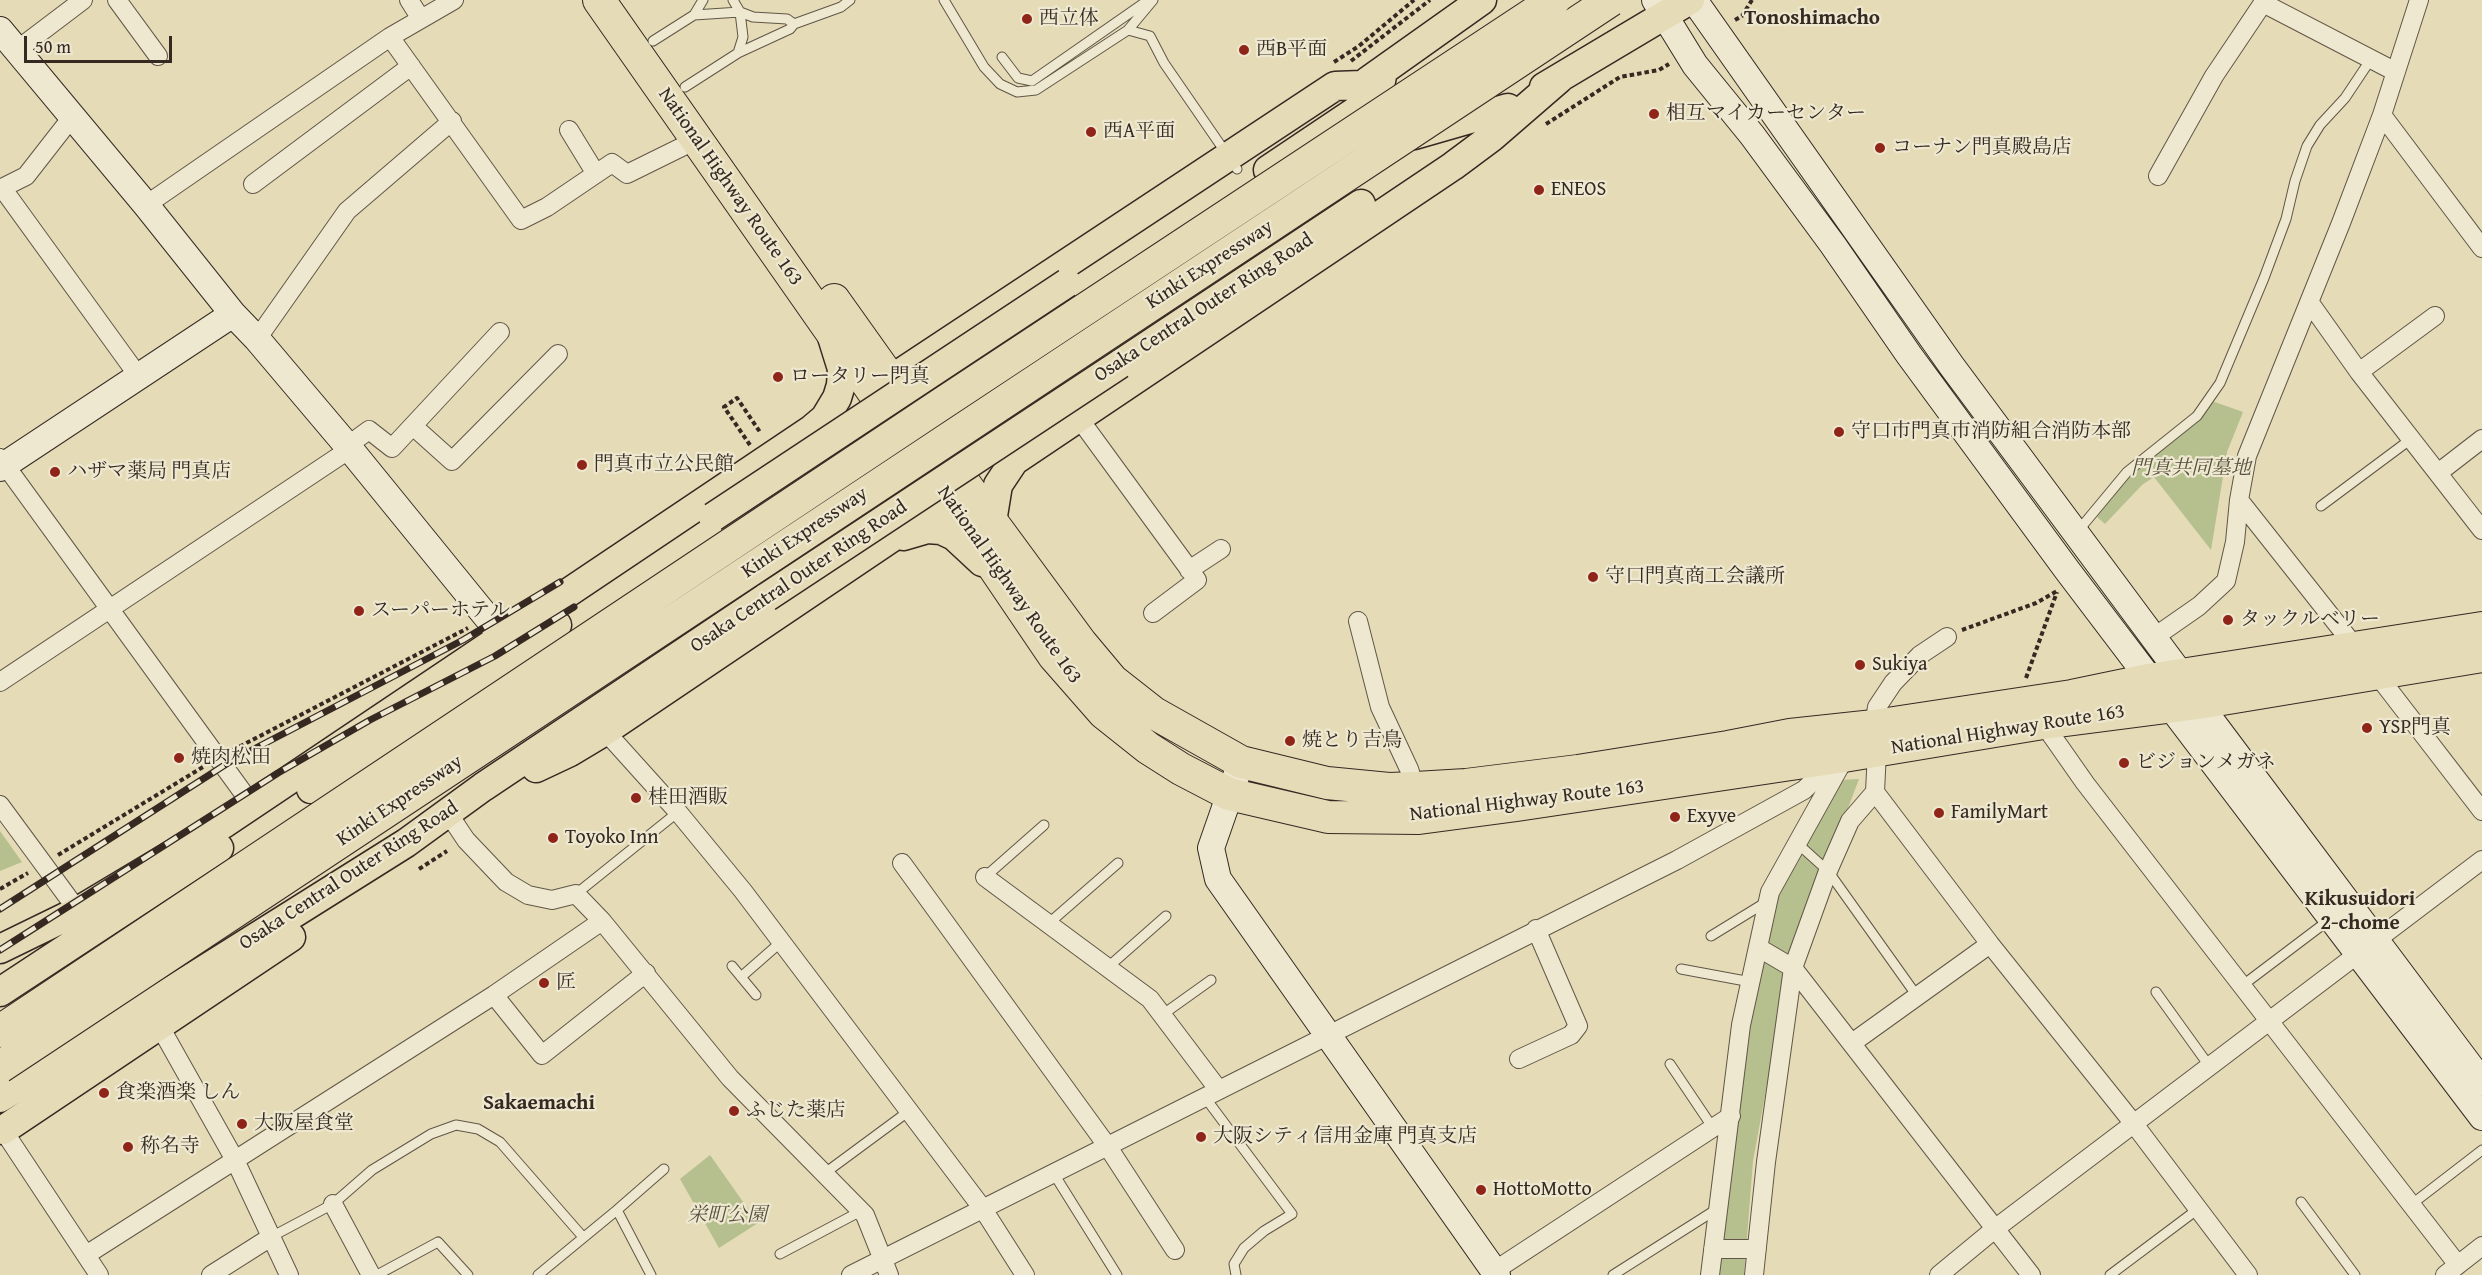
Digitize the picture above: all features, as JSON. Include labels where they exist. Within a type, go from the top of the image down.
[{"type":"highway","name":"National Highway Route 163","points":[[599,0],[830,332],[881,385],[937,464],[957,493],[998,573],[1054,656],[1104,713],[1148,748],[1181,769],[1229,794],[1328,817],[1419,818],[1517,806],[1842,756],[1875,739],[2017,705],[2149,680],[2482,628]]},
{"type":"highway","name":"National Highway Route 163","points":[[624,0],[861,338],[881,385]]},
{"type":"highway","name":"Kinki Expressway","points":[[0,1031],[1554,0]]},
{"type":"highway","name":"Kinki Expressway","points":[[13,1073],[1611,0]]},
{"type":"highway","name":"National Highway Route 163","points":[[957,493],[992,522],[1081,643],[1112,680],[1154,713],[1241,762],[1327,783],[1389,789],[1466,785],[1578,771],[1790,735],[1875,739],[2043,723],[2185,704],[2482,656]]},
{"type":"main road","points":[[0,992],[395,736],[713,518],[1067,283],[1335,86],[1372,78],[1482,0]]},
{"type":"main road","name":"Osaka Central Outer Ring Road","points":[[0,1098],[13,1073],[406,843],[483,787],[767,597],[1508,108],[1559,79],[1660,7],[1692,0]]},
{"type":"main road","points":[[395,736],[496,709],[535,693],[1362,107],[1379,91],[1372,78]]},
{"type":"main road","points":[[992,522],[994,498],[1004,472],[1014,461],[1453,166],[1492,137],[1559,79]]},
{"type":"main road","points":[[911,427],[1324,171],[1388,142],[1508,108]]},
{"type":"main road","points":[[881,385],[1233,163]]},
{"type":"main road","points":[[0,949],[78,911],[225,823],[496,627],[825,418],[837,398],[842,369],[830,332]]},
{"type":"main road","points":[[861,338],[873,347],[888,353],[910,355],[932,351]]},
{"type":"main road","points":[[483,787],[556,720],[937,464]]},
{"type":"main road","points":[[483,787],[543,765],[605,731],[892,540],[957,493]]},
{"type":"main road","points":[[892,540],[927,529],[941,530],[954,536],[998,573]]},
{"type":"main road","points":[[258,801],[365,754]]},
{"type":"main road","points":[[122,911],[225,823]]},
{"type":"main road","points":[[1,1129],[324,915],[406,843]]},
{"type":"street","points":[[17,50],[83,0]]},
{"type":"street","points":[[117,0],[158,56]]},
{"type":"street","points":[[409,0],[421,19]]},
{"type":"street","points":[[146,205],[390,37],[454,0]]},
{"type":"street","points":[[1692,0],[1951,364],[2182,676],[2185,704],[2331,918],[2368,948],[2482,1082]]},
{"type":"street","points":[[2153,638],[2199,606],[2226,581],[2235,542],[2239,500],[2247,456],[2310,303],[2382,115],[2419,0]]},
{"type":"street","points":[[2158,176],[2214,76],[2264,3],[2396,72]]},
{"type":"street","points":[[1660,7],[1695,65],[1752,135],[1833,245],[1909,355],[2149,680],[2185,704],[2368,948],[2482,1117]]},
{"type":"street","points":[[0,30],[146,205],[233,314],[349,448],[496,627]]},
{"type":"street","points":[[390,37],[521,220],[547,207],[612,163],[627,174],[698,140]]},
{"type":"street","points":[[253,184],[411,66]]},
{"type":"street","points":[[2382,115],[2482,248]]},
{"type":"street","points":[[72,117],[26,176],[1,189],[139,377]]},
{"type":"street","points":[[257,339],[347,211],[452,121]]},
{"type":"street","points":[[569,130],[596,174]]},
{"type":"street","points":[[2310,303],[2359,372],[2482,530]]},
{"type":"street","points":[[233,314],[2,464],[218,758],[258,801]]},
{"type":"street","points":[[2359,372],[2435,316]]},
{"type":"street","points":[[0,682],[111,610],[349,448],[369,430],[392,448],[500,332]]},
{"type":"street","points":[[412,426],[452,461],[558,354]]},
{"type":"street","points":[[1078,417],[1197,580],[1153,613]]},
{"type":"street","points":[[2438,473],[2482,440]]},
{"type":"street","points":[[2239,500],[2356,648]]},
{"type":"street","points":[[1189,570],[1221,549]]},
{"type":"street","points":[[1358,621],[1380,707],[1409,769],[1415,789]]},
{"type":"street","points":[[1947,637],[1920,655],[1893,682],[1877,707],[1875,792],[1990,944],[2134,1124],[2248,1275]]},
{"type":"street","points":[[2375,672],[2482,811]]},
{"type":"street","points":[[2043,723],[2085,783],[2412,1204],[2452,1270],[2482,1246]]},
{"type":"street","points":[[605,731],[678,812],[744,891],[983,1209],[1025,1275]]},
{"type":"street","points":[[1710,1275],[1741,1025],[1770,892],[1842,756]]},
{"type":"street","points":[[851,1275],[886,1267],[983,1209],[1677,860],[1804,790],[1842,756]]},
{"type":"street","points":[[1241,762],[1211,848],[1218,879],[1496,1273],[1731,1116]]},
{"type":"street","points":[[1754,1275],[1793,968],[1828,871],[1850,821],[1875,792]]},
{"type":"street","points":[[0,805],[78,911]]},
{"type":"street","points":[[448,813],[466,840],[506,882],[528,895],[552,900],[576,894],[646,973],[730,1078],[865,1215],[886,1267]]},
{"type":"street","points":[[1939,1275],[1996,1228],[2482,860]]},
{"type":"street","points":[[902,862],[1108,1147],[1175,1250]]},
{"type":"street","points":[[985,877],[1150,999],[1211,1093]]},
{"type":"street","points":[[86,1255],[494,995],[602,921]]},
{"type":"street","points":[[1519,1059],[1571,1035],[1578,1026],[1536,929]]},
{"type":"street","points":[[1851,1043],[1990,944]]},
{"type":"street","points":[[1758,948],[1793,968],[2031,1275]]},
{"type":"street","points":[[494,995],[542,1056],[646,973]]},
{"type":"street","points":[[159,1025],[235,1160],[289,1275]]},
{"type":"street","points":[[1,1129],[99,1275]]},
{"type":"street","points":[[333,1204],[371,1275]]},
{"type":"street","points":[[211,1275],[271,1237]]},
{"type":"street","points":[[1713,1249],[1757,1249]]},
{"type":"lane","points":[[694,15],[702,0]]},
{"type":"lane","points":[[733,0],[740,12],[743,37],[738,53]]},
{"type":"lane","points":[[686,87],[738,53],[790,29],[794,24],[841,7],[850,0]]},
{"type":"lane","points":[[944,0],[984,67],[1000,84],[1017,92],[1036,90],[1128,30],[1151,0]]},
{"type":"lane","points":[[1002,57],[1018,78],[1032,81],[1151,0]]},
{"type":"lane","points":[[653,40],[694,15],[740,12],[753,17],[787,19],[794,24]]},
{"type":"lane","points":[[1128,30],[1150,36],[1164,63],[1233,163]]},
{"type":"lane","points":[[2076,533],[2127,472],[2197,416],[2220,383],[2282,229],[2307,146],[2320,125],[2345,98],[2371,59]]},
{"type":"lane","points":[[2321,506],[2411,439]]},
{"type":"lane","points":[[576,894],[678,812]]},
{"type":"lane","points":[[985,877],[1044,825]]},
{"type":"lane","points":[[1797,843],[1828,871],[1917,996]]},
{"type":"lane","points":[[1048,924],[1118,863]]},
{"type":"lane","points":[[1711,936],[1768,901]]},
{"type":"lane","points":[[1107,968],[1166,916]]},
{"type":"lane","points":[[2243,985],[2331,918]]},
{"type":"lane","points":[[741,977],[781,942]]},
{"type":"lane","points":[[732,966],[756,995]]},
{"type":"lane","points":[[1681,969],[1751,982]]},
{"type":"lane","points":[[1162,1015],[1211,980]]},
{"type":"lane","points":[[2156,992],[2210,1067]]},
{"type":"lane","points":[[1670,1064],[1713,1128]]},
{"type":"lane","points":[[1211,1093],[1292,1214],[1264,1231],[1244,1248],[1234,1264],[1236,1275]]},
{"type":"lane","points":[[825,1173],[909,1111]]},
{"type":"lane","points":[[271,1237],[333,1204],[372,1170],[432,1134],[456,1125],[478,1129],[500,1142],[583,1237]]},
{"type":"lane","points":[[2412,1204],[2482,1150]]},
{"type":"lane","points":[[538,1275],[664,1169]]},
{"type":"lane","points":[[1054,1174],[1117,1275]]},
{"type":"lane","points":[[2301,1202],[2355,1275]]},
{"type":"lane","points":[[1613,1275],[1719,1208]]},
{"type":"lane","points":[[2110,1275],[2198,1209]]},
{"type":"lane","points":[[617,1210],[651,1275]]},
{"type":"lane","points":[[780,1254],[861,1211]]},
{"type":"lane","points":[[377,1275],[438,1242],[468,1275]]},
{"type":"path","points":[[753,449],[724,406],[737,398],[760,432]]},
{"type":"path","points":[[1947,637],[1986,620],[2036,603],[2058,591],[2017,705]]},
{"type":"path","points":[[0,889],[218,758],[496,627]]},
{"type":"path","points":[[419,869],[447,851]]},
{"type":"green space","name":"門真共同墓地","points":[[2212,401],[2243,412],[2227,452],[2211,550],[2154,477],[2142,485],[2105,524],[2097,517],[2129,476],[2198,421]]},
{"type":"green space","points":[[1859,779],[1789,965],[1753,1161],[1744,1275],[1718,1275],[1747,1030],[1776,894],[1840,780]]},
{"type":"green space","points":[[0,831],[22,862],[0,871]]},
{"type":"green space","name":"栄町公園","points":[[710,1155],[758,1223],[719,1248],[680,1179]]},
{"type":"railway","points":[[0,909],[231,761],[463,640],[560,582]]},
{"type":"railway","points":[[0,950],[278,773],[370,720],[495,656],[574,607]]},
{"type":"place","name":"西立体","points":[[1027,19]]},
{"type":"place","name":"西B平面","points":[[1244,50]]},
{"type":"place","name":"相互マイカーセンター","points":[[1654,114]]},
{"type":"place","name":"西A平面","points":[[1091,132]]},
{"type":"place","name":"コーナン門真殿島店","points":[[1880,148]]},
{"type":"place","name":"ENEOS","points":[[1539,190]]},
{"type":"place","name":"ロータリー門真","points":[[778,377]]},
{"type":"place","name":"守口市門真市消防組合消防本部","points":[[1839,432]]},
{"type":"place","name":"門真市立公民館","points":[[582,465]]},
{"type":"place","name":"ハザマ薬局 門真店","points":[[55,472]]},
{"type":"place","name":"守口門真商工会議所","points":[[1593,577]]},
{"type":"place","name":"スーパーホテル","points":[[359,611]]},
{"type":"place","name":"タックルベリー","points":[[2228,620]]},
{"type":"place","name":"Sukiya","points":[[1860,665]]},
{"type":"place","name":"YSP門真","points":[[2367,728]]},
{"type":"place","name":"焼とり吉鳥","points":[[1290,741]]},
{"type":"place","name":"焼肉松田","points":[[179,758]]},
{"type":"place","name":"ビジョンメガネ","points":[[2124,763]]},
{"type":"place","name":"桂田酒販","points":[[636,798]]},
{"type":"place","name":"FamilyMart","points":[[1939,813]]},
{"type":"place","name":"Exyve","points":[[1675,817]]},
{"type":"place","name":"Toyoko Inn","points":[[553,838]]},
{"type":"place","name":"匠","points":[[544,983]]},
{"type":"place","name":"食楽酒楽 しん","points":[[104,1093]]},
{"type":"place","name":"ふじた薬店","points":[[734,1111]]},
{"type":"place","name":"大阪屋食堂","points":[[242,1124]]},
{"type":"place","name":"大阪シティ信用金庫 門真支店","points":[[1201,1137]]},
{"type":"place","name":"称名寺","points":[[128,1147]]},
{"type":"place","name":"HottoMotto","points":[[1481,1190]]},
{"type":"district","name":"Tonoshimacho","points":[[1812,19]]},
{"type":"district","name":"Kikusuidori 2-chome","points":[[2360,912]]},
{"type":"district","name":"Sakaemachi","points":[[539,1104]]}]
